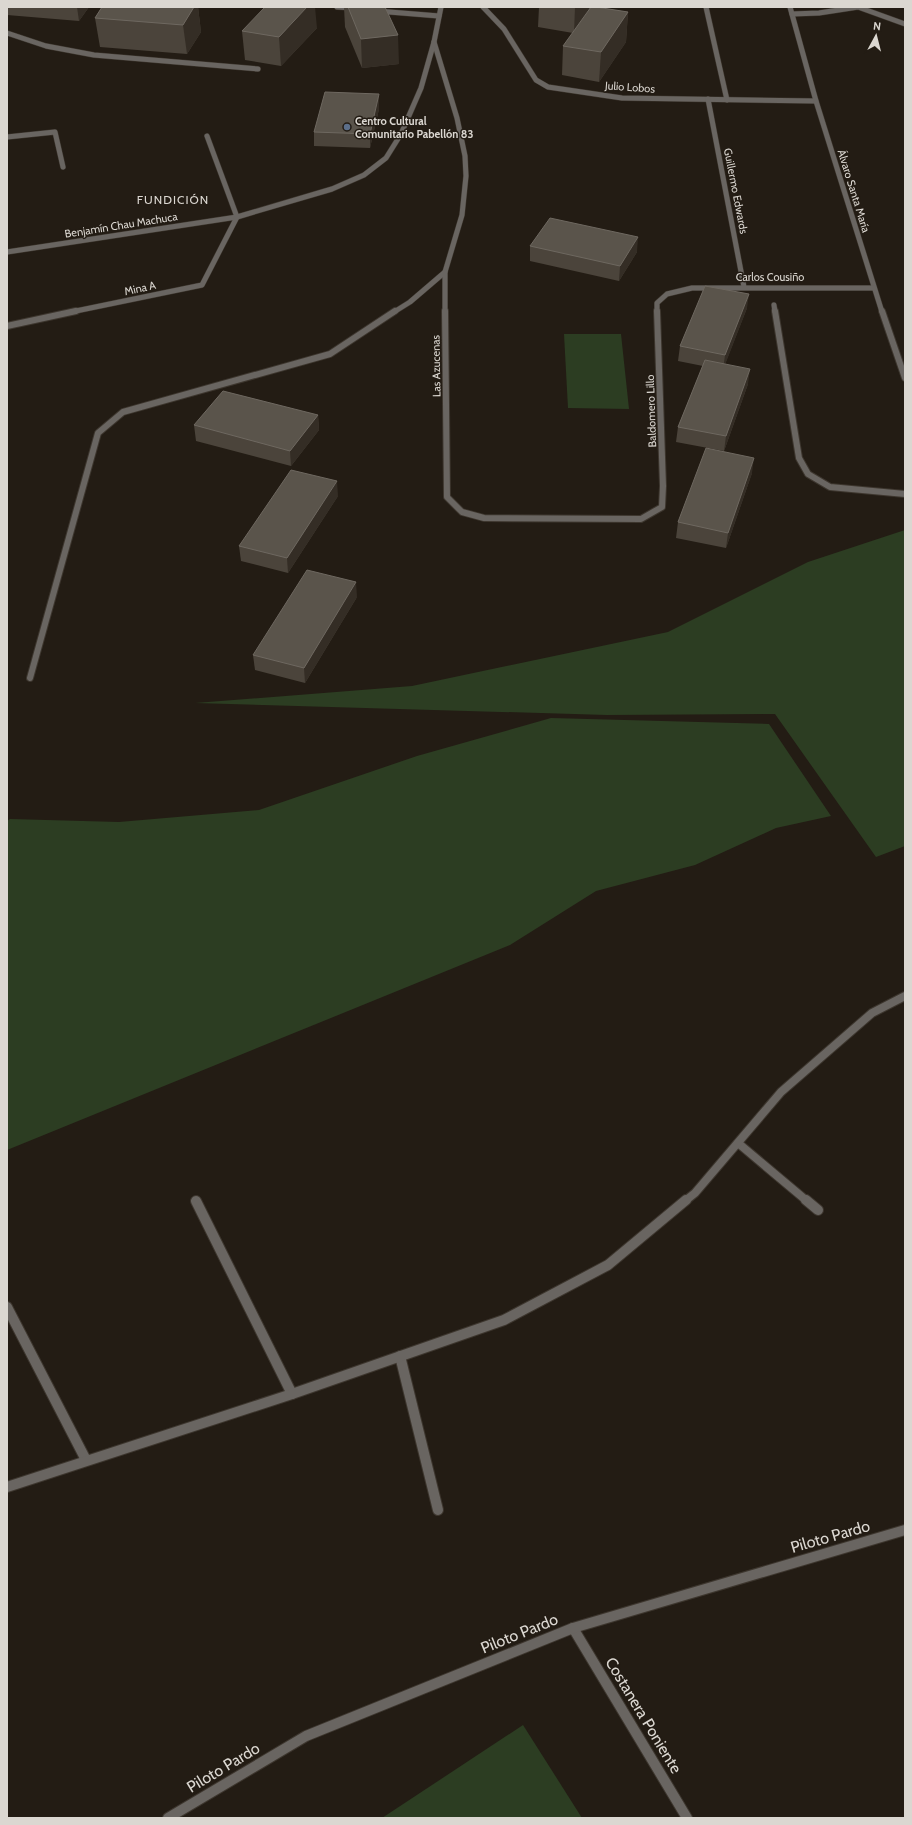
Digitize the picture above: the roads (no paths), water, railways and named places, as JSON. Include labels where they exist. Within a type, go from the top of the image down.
[{"type":"street","points":[[337,7],[359,9]]},
{"type":"street","points":[[434,42],[441,7]]},
{"type":"street","name":"Julio Lobos","points":[[483,7],[504,30],[536,80],[541,84],[622,98],[816,101]]},
{"type":"street","points":[[706,7],[727,100]]},
{"type":"street","name":"Álvaro Santa María","points":[[790,7],[816,101],[874,288],[905,378]]},
{"type":"street","points":[[792,14],[819,13],[858,7],[905,24]]},
{"type":"street","points":[[374,10],[439,16]]},
{"type":"street","points":[[7,33],[46,46],[94,55],[258,69]]},
{"type":"street","name":"Benjamín Chau Machuca","points":[[7,252],[237,217],[332,189],[364,175],[386,158],[401,134],[421,88],[434,42]]},
{"type":"street","name":"Las Azucenas","points":[[434,42],[454,106],[463,146],[466,170],[466,196],[462,220],[455,246],[445,272],[447,497],[462,512],[484,518],[641,520]]},
{"type":"street","name":"Guillermo Edwards","points":[[708,99],[744,286]]},
{"type":"street","points":[[7,137],[55,132],[63,167]]},
{"type":"street","points":[[207,136],[237,217]]},
{"type":"street","name":"Mina A","points":[[7,326],[202,285],[237,217]]},
{"type":"street","points":[[30,678],[98,433],[123,412],[330,354],[410,302],[445,272]]},
{"type":"street","name":"Carlos Cousiño","points":[[667,294],[692,288],[744,286],[874,288]]},
{"type":"street","name":"Baldomero Lillo","points":[[641,520],[662,507],[663,478],[657,303],[667,294]]},
{"type":"street","points":[[774,305],[800,458],[808,474],[830,487],[905,494]]},
{"type":"street","points":[[7,1487],[292,1394],[504,1320],[608,1265],[695,1193],[781,1092],[872,1013],[905,996]]},
{"type":"street","points":[[738,1142],[818,1210]]},
{"type":"street","points":[[196,1201],[292,1394]]},
{"type":"street","points":[[7,1307],[86,1460]]},
{"type":"street","points":[[400,1356],[438,1510]]},
{"type":"street","name":"Piloto Pardo","points":[[168,1818],[306,1736],[573,1628],[905,1530]]},
{"type":"street","name":"Costanera Poniente","points":[[573,1628],[687,1818]]},
{"type":"place","name":"Centro Cultural Comunitario Pabellón 83","points":[[347,127]]},
{"type":"district","name":"FUNDICIÓN","points":[[173,200]]}]
